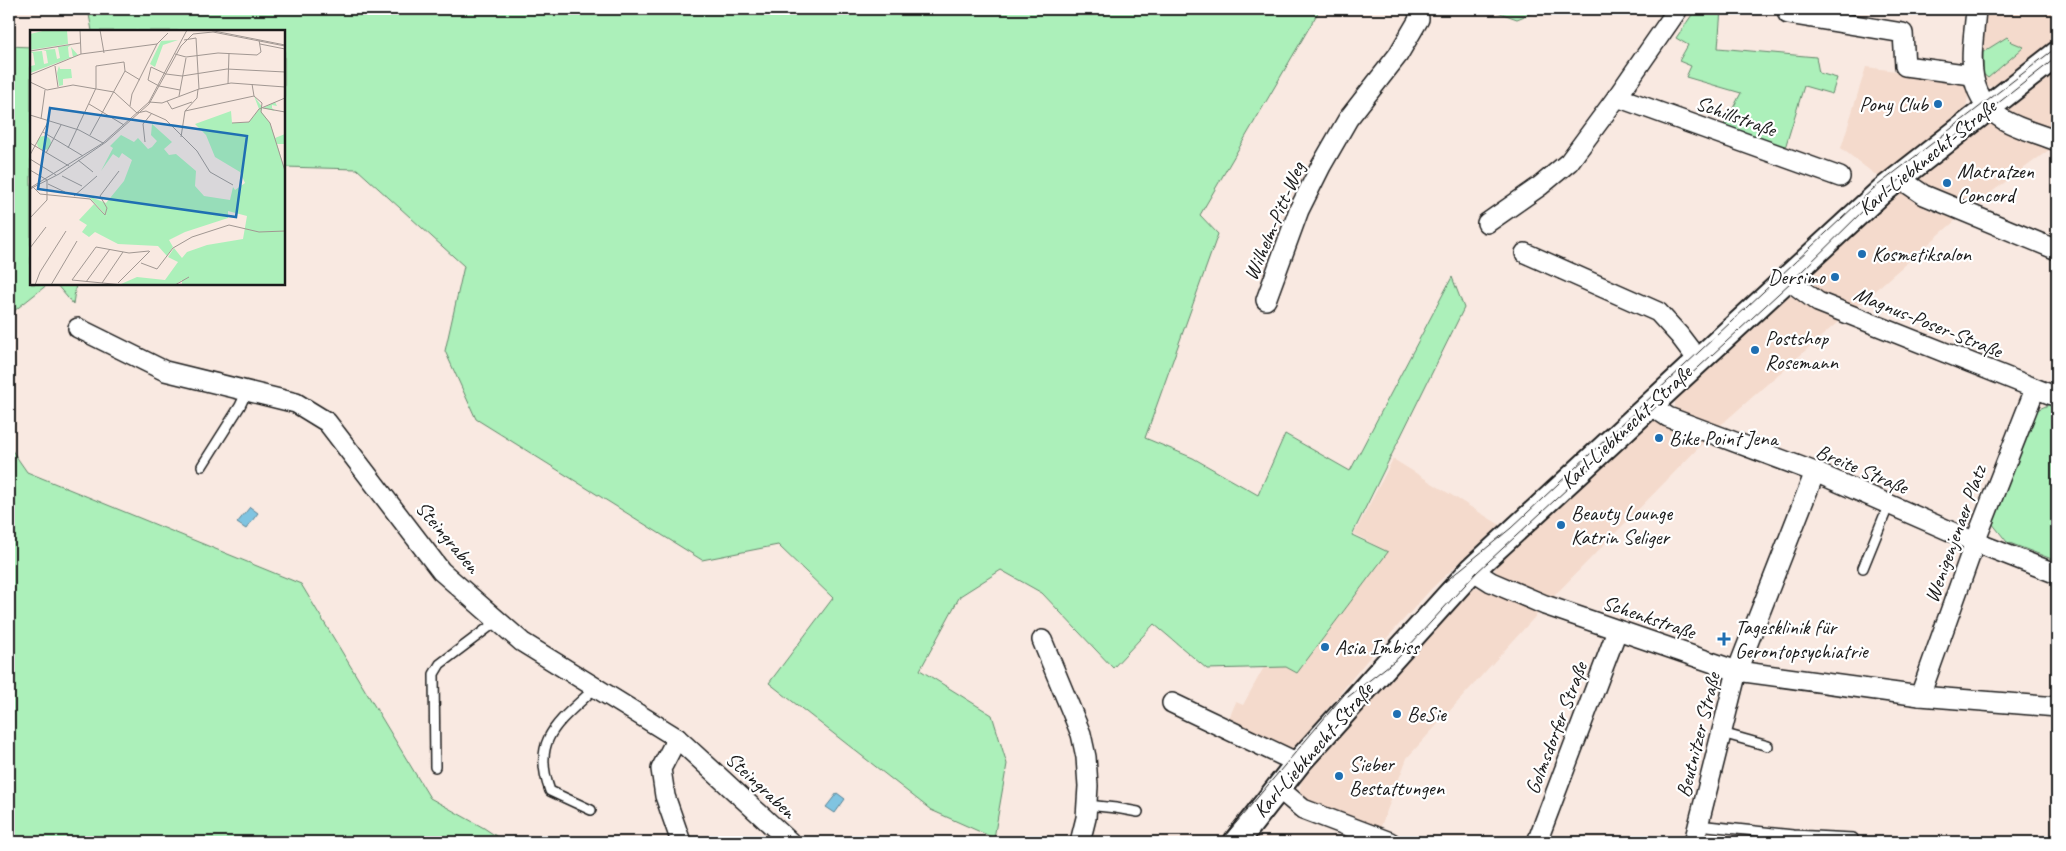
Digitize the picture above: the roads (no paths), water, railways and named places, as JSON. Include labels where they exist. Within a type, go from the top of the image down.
[{"type":"street","name":"Wilhelm-Pitt-Weg","points":[[1266,300],[1299,210],[1321,166],[1348,119],[1398,55],[1419,19],[1418,9]]},
{"type":"street","points":[[1487,224],[1540,186],[1569,162],[1678,9]]},
{"type":"street","points":[[1976,9],[1972,75],[1977,92],[1988,107],[2004,120],[2057,140]]},
{"type":"street","points":[[1788,14],[1903,33],[1905,66],[1972,75]]},
{"type":"street","name":"Karl-Liebknecht-Straße","points":[[1236,842],[1298,763],[1472,570],[1834,234],[1899,178],[2057,54]]},
{"type":"street","name":"Schillstraße","points":[[1617,97],[1840,177]]},
{"type":"street","points":[[1899,178],[1924,195],[2057,250]]},
{"type":"street","points":[[1526,253],[1658,312],[1698,360]]},
{"type":"street","name":"Magnus-Poser-Straße","points":[[1787,279],[1818,302],[2057,398]]},
{"type":"street","name":"Steingraben","points":[[78,328],[164,370],[296,403],[327,422],[441,571],[522,642],[677,738],[790,842]]},
{"type":"street","name":"Wenigenjenaer Platz","points":[[1920,696],[1975,542],[2034,389]]},
{"type":"street","name":"Breite Straße","points":[[1650,404],[1668,417],[1815,472],[1975,542],[2057,574]]},
{"type":"street","name":"Beutnitzer Straße","points":[[1696,834],[1738,671],[1815,472]]},
{"type":"street","name":"Schenkstraße","points":[[1472,570],[1491,582],[1545,605],[1738,671],[1920,696],[2057,707]]},
{"type":"street","name":"Golmsdorfer Straße","points":[[1537,842],[1617,631]]},
{"type":"street","points":[[1042,640],[1081,734],[1086,757],[1087,805],[1080,842]]},
{"type":"street","points":[[1172,703],[1245,736],[1298,763]]},
{"type":"street","points":[[677,738],[661,769],[666,796],[681,842]]},
{"type":"street","points":[[1278,788],[1303,809],[1390,842]]},
{"type":"lane","points":[[202,466],[240,406],[246,391]]},
{"type":"lane","points":[[1863,568],[1888,504]]},
{"type":"lane","points":[[435,767],[434,674],[440,664],[497,621]]},
{"type":"lane","points":[[591,810],[550,791],[544,776],[543,756],[553,728],[596,687]]},
{"type":"lane","points":[[1722,733],[1768,746]]},
{"type":"lane","points":[[1087,805],[1138,812]]},
{"type":"lane","points":[[1696,834],[1853,838]]},
{"type":"water","points":[[250,507],[258,513],[246,529],[237,523]]},
{"type":"water","points":[[837,793],[845,799],[835,813],[826,807]]},
{"type":"tram line","points":[[1220,842],[1370,664],[1440,586],[1511,528],[1873,189],[2057,47]]},
{"type":"tram line","points":[[1348,697],[1398,658],[1476,573],[1791,282],[1873,201],[2057,57]]},
{"type":"place","name":"Pony Club","points":[[1938,104]]},
{"type":"place","name":"Matratzen Concord","points":[[1947,183]]},
{"type":"place","name":"Kosmetiksalon","points":[[1862,254]]},
{"type":"place","name":"Dersimo","points":[[1835,277]]},
{"type":"place","name":"Postshop Rosemann","points":[[1755,350]]},
{"type":"place","name":"Bike Point Jena","points":[[1659,438]]},
{"type":"place","name":"Beauty Lounge Katrin Seliger","points":[[1561,525]]},
{"type":"place","name":"Tagesklinik für Gerontopsychiatrie","points":[[1724,639]]},
{"type":"place","name":"Asia Imbiss","points":[[1325,647]]},
{"type":"place","name":"BeSie","points":[[1397,714]]},
{"type":"place","name":"Sieber Bestattungen","points":[[1339,776]]}]
